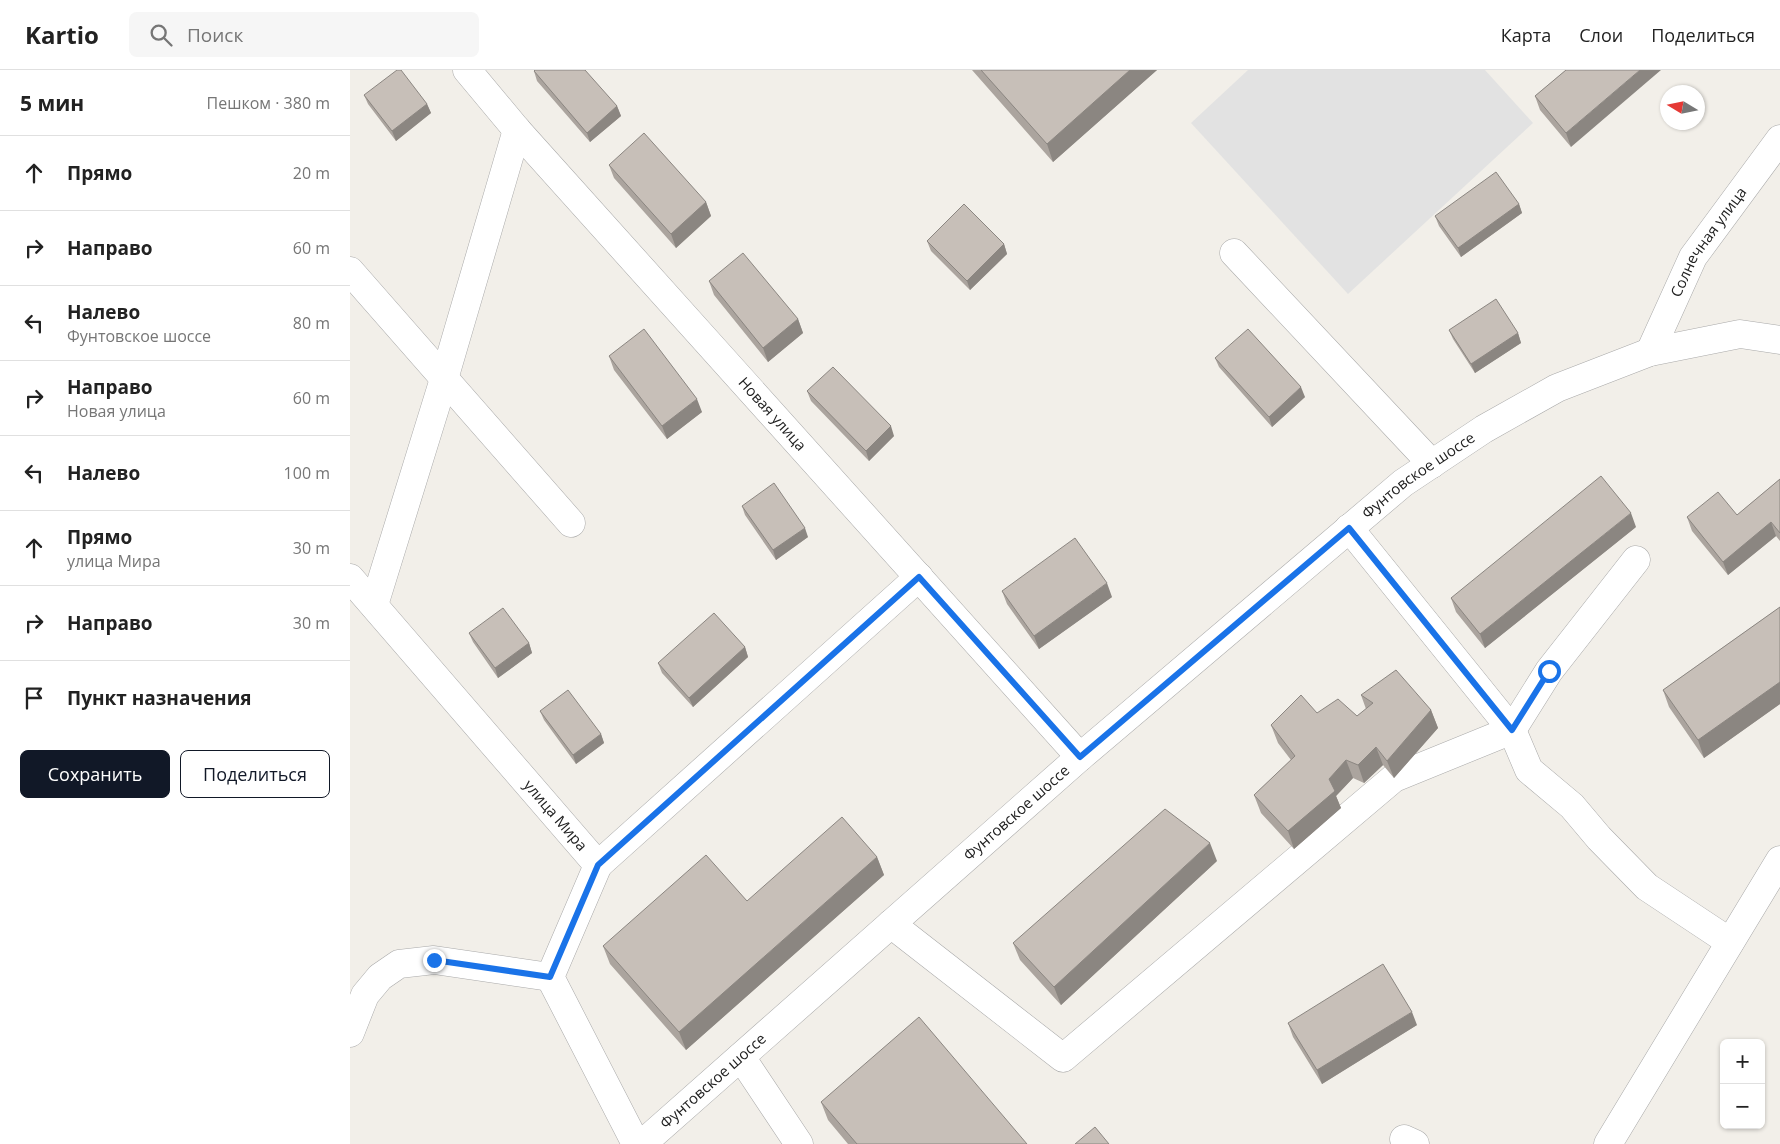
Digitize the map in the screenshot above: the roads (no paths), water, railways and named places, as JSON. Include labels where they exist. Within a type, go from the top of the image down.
[{"type":"street","name":"Новая улица","points":[[467,70],[517,130],[1080,757]]},
{"type":"street","points":[[374,605],[444,379],[517,130]]},
{"type":"street","name":"Солнечная улица","points":[[1650,352],[1693,257],[1780,139]]},
{"type":"street","points":[[1234,252],[1432,464]]},
{"type":"street","points":[[350,271],[571,523]]},
{"type":"street","name":"Фунтовское шоссе","points":[[642,1144],[1080,757],[1403,483],[1484,429],[1557,388],[1650,352],[1740,334],[1780,340]]},
{"type":"street","points":[[1349,528],[1512,730],[1529,770],[1572,806],[1599,838],[1647,887],[1730,942]]},
{"type":"street","points":[[892,924],[1063,1058],[1394,778],[1512,730],[1549,671],[1636,560]]},
{"type":"street","points":[[598,865],[919,577]]},
{"type":"street","name":"улица Мира","points":[[350,578],[598,865],[550,977]]},
{"type":"street","points":[[1608,1144],[1780,860]]},
{"type":"street","points":[[350,1033],[365,995],[380,978],[399,964],[434,960],[550,977],[636,1144]]},
{"type":"street","points":[[741,1057],[800,1144]]}]
